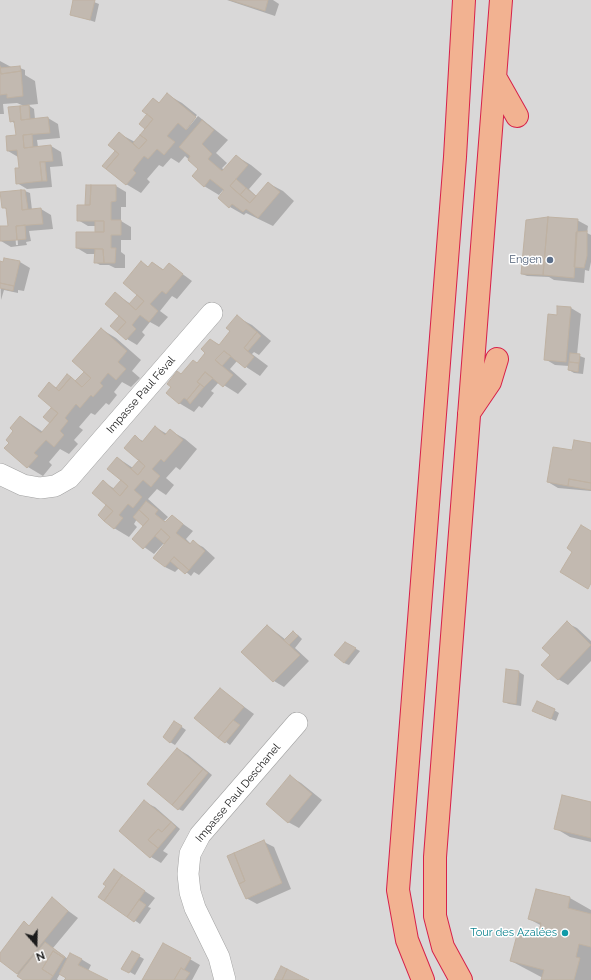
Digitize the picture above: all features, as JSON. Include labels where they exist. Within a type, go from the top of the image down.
[{"type":"highway","points":[[423,980],[407,940],[398,890],[455,157],[464,0]]},
{"type":"highway","points":[[461,980],[443,947],[436,916],[435,857],[501,0]]},
{"type":"highway","points":[[496,77],[517,116]]},
{"type":"highway","points":[[469,414],[490,382],[497,359]]},
{"type":"street","name":"Impasse Paul Féval","points":[[0,474],[23,485],[40,488],[55,486],[69,478],[212,313]]},
{"type":"street","name":"Impasse Paul Deschanel","points":[[226,980],[219,957],[195,908],[190,892],[188,874],[190,854],[200,835],[297,723]]},
{"type":"shaded area","points":[[0,0],[591,0],[591,980],[0,980]]},
{"type":"building","points":[[73,0],[95,0],[90,20],[70,15]]},
{"type":"building","points":[[230,0],[268,0],[265,11]]},
{"type":"building","points":[[0,66],[1,74],[21,71],[23,96],[7,98],[7,94],[0,95]]},
{"type":"building","points":[[20,66],[21,71],[1,74],[0,68]]},
{"type":"building","points":[[167,93],[196,117],[186,130],[178,123],[167,136],[175,142],[164,155],[157,149],[148,159],[144,156],[133,170],[136,173],[126,185],[106,169],[119,154],[108,145],[119,132],[139,149],[147,140],[140,135],[153,119],[142,111],[153,98],[159,103]]},
{"type":"building","points":[[29,105],[30,119],[21,120],[20,106]]},
{"type":"building","points":[[20,106],[21,120],[48,117],[50,133],[23,135],[24,148],[51,145],[53,161],[40,162],[42,181],[16,184],[15,168],[19,168],[17,150],[7,151],[6,136],[16,135],[14,121],[10,122],[8,107]]},
{"type":"building","points":[[147,114],[153,119],[145,129],[139,124]]},
{"type":"building","points":[[202,120],[214,130],[202,144],[212,154],[208,159],[222,171],[236,155],[248,165],[230,186],[250,203],[268,182],[280,192],[258,218],[246,209],[243,212],[232,204],[229,208],[218,198],[224,190],[210,179],[204,187],[192,176],[198,169],[188,160],[190,156],[179,147]]},
{"type":"building","points":[[32,134],[33,147],[24,148],[23,135]]},
{"type":"building","points":[[140,135],[147,140],[139,149],[133,143]]},
{"type":"building","points":[[115,151],[119,154],[106,169],[102,166]]},
{"type":"building","points":[[40,162],[45,162],[47,181],[42,181]]},
{"type":"building","points":[[236,179],[246,188],[240,195],[230,186]]},
{"type":"building","points":[[86,185],[91,185],[90,205],[85,205]]},
{"type":"building","points":[[91,185],[116,185],[116,201],[111,202],[111,220],[121,220],[121,235],[111,235],[111,248],[116,248],[115,263],[104,263],[103,249],[76,248],[76,232],[104,232],[104,221],[77,221],[77,205],[90,205]]},
{"type":"building","points":[[246,188],[256,196],[250,203],[240,195]]},
{"type":"building","points":[[21,190],[22,210],[41,208],[43,224],[16,226],[17,240],[0,241],[0,226],[8,226],[6,208],[2,208],[0,192]]},
{"type":"building","points":[[21,190],[25,190],[28,209],[22,210]]},
{"type":"building","points":[[548,217],[543,275],[521,274],[526,220]]},
{"type":"building","points":[[548,217],[578,219],[574,278],[543,275]]},
{"type":"building","points":[[95,221],[104,221],[104,232],[95,232]]},
{"type":"building","points":[[25,225],[26,239],[17,240],[16,226]]},
{"type":"building","points":[[587,231],[587,256],[584,268],[574,267],[576,232]]},
{"type":"building","points":[[95,249],[103,249],[104,263],[94,263]]},
{"type":"building","points":[[4,258],[20,261],[14,286],[0,283],[0,261],[3,262]]},
{"type":"building","points":[[141,261],[148,267],[152,262],[163,270],[169,263],[183,274],[166,294],[162,291],[150,304],[158,311],[149,322],[140,315],[132,325],[136,329],[126,340],[117,332],[126,322],[105,304],[115,292],[136,310],[144,301],[123,283]]},
{"type":"building","points":[[0,283],[14,286],[13,291],[0,288]]},
{"type":"building","points":[[137,295],[144,301],[136,310],[129,304]]},
{"type":"building","points":[[557,306],[571,307],[566,362],[544,360],[548,314],[557,315]]},
{"type":"building","points":[[237,315],[257,332],[244,348],[254,357],[245,368],[224,351],[215,360],[233,375],[223,387],[205,372],[197,382],[200,384],[187,400],[184,398],[179,404],[166,393],[171,387],[167,384],[177,371],[181,374],[193,360],[197,363],[205,353],[201,349],[210,339],[219,345],[230,331],[226,328]]},
{"type":"building","points":[[119,316],[126,322],[117,332],[110,326]]},
{"type":"building","points":[[101,328],[127,351],[118,362],[126,369],[116,380],[108,373],[100,383],[103,386],[93,397],[91,395],[80,408],[76,404],[65,418],[68,421],[60,431],[64,435],[54,447],[46,440],[34,453],[38,456],[27,468],[4,448],[9,443],[6,440],[13,431],[10,428],[20,416],[41,433],[58,413],[38,396],[49,382],[59,391],[71,377],[82,387],[91,378],[72,361]]},
{"type":"building","points":[[257,332],[261,336],[248,351],[244,348]]},
{"type":"building","points":[[224,351],[231,356],[222,366],[215,360]]},
{"type":"building","points":[[570,353],[580,354],[579,363],[569,362]]},
{"type":"building","points":[[569,362],[579,363],[578,372],[568,370]]},
{"type":"building","points":[[84,372],[91,378],[82,387],[75,381]]},
{"type":"building","points":[[205,372],[213,378],[204,387],[197,382]]},
{"type":"building","points":[[67,374],[71,377],[59,391],[56,388]]},
{"type":"building","points":[[200,384],[204,387],[190,404],[187,400]]},
{"type":"building","points":[[51,408],[58,413],[50,423],[43,417]]},
{"type":"building","points":[[155,426],[165,435],[170,429],[183,440],[164,462],[161,459],[152,469],[160,476],[151,487],[143,480],[134,490],[142,497],[133,508],[128,504],[119,515],[123,518],[114,529],[104,521],[113,511],[92,493],[103,480],[120,496],[128,486],[107,469],[117,457],[138,475],[145,466],[124,448],[135,435],[142,442]]},
{"type":"building","points":[[574,440],[591,443],[591,483],[569,479],[568,486],[547,482],[553,447],[572,450]]},
{"type":"building","points":[[139,460],[145,466],[138,475],[131,469]]},
{"type":"building","points":[[569,479],[591,483],[591,490],[568,486]]},
{"type":"building","points":[[121,480],[128,486],[120,496],[113,489]]},
{"type":"building","points":[[146,501],[158,510],[155,514],[165,522],[172,515],[183,524],[176,533],[190,544],[193,540],[205,551],[189,570],[174,557],[165,567],[153,558],[170,537],[161,529],[143,549],[132,539],[149,519],[139,510]]},
{"type":"building","points":[[106,505],[113,511],[104,521],[98,515]]},
{"type":"building","points":[[139,510],[149,519],[143,526],[133,517]]},
{"type":"building","points":[[581,525],[591,531],[591,583],[588,589],[560,572],[572,552],[567,548]]},
{"type":"building","points":[[161,529],[170,537],[164,544],[155,536]]},
{"type":"building","points":[[174,557],[189,570],[185,574],[170,561]]},
{"type":"building","points":[[567,621],[591,645],[558,680],[541,665],[550,655],[542,648]]},
{"type":"building","points":[[267,625],[300,655],[273,682],[241,652]]},
{"type":"building","points":[[293,631],[298,636],[289,645],[284,640]]},
{"type":"building","points":[[345,642],[356,648],[344,663],[334,655]]},
{"type":"building","points":[[506,669],[519,671],[516,704],[503,702]]},
{"type":"building","points":[[220,688],[244,707],[218,738],[194,718]]},
{"type":"building","points":[[537,701],[555,709],[551,719],[532,711]]},
{"type":"building","points":[[233,720],[240,725],[225,743],[218,738]]},
{"type":"building","points":[[174,721],[182,726],[170,743],[163,737]]},
{"type":"building","points":[[177,748],[203,769],[172,805],[147,784]]},
{"type":"building","points":[[203,769],[208,773],[178,810],[172,805]]},
{"type":"building","points":[[290,775],[312,794],[288,823],[266,804]]},
{"type":"building","points":[[562,795],[591,802],[591,838],[554,829]]},
{"type":"building","points":[[144,800],[171,822],[162,832],[158,829],[148,840],[158,848],[150,858],[119,831]]},
{"type":"building","points":[[171,822],[176,827],[158,848],[148,840],[158,829],[162,832]]},
{"type":"building","points":[[264,840],[282,883],[246,899],[239,884],[245,881],[234,853]]},
{"type":"building","points":[[234,853],[245,881],[239,884],[227,856]]},
{"type":"building","points":[[114,869],[122,875],[104,901],[98,897],[106,886],[103,884]]},
{"type":"building","points":[[122,875],[145,891],[127,917],[104,901]]},
{"type":"building","name":"Tour des Azalées","points":[[536,889],[570,897],[568,908],[591,914],[591,947],[579,944],[576,957],[580,958],[574,980],[541,980],[544,970],[510,961],[518,931],[538,936],[541,923],[528,919]]},
{"type":"building","points":[[52,897],[68,911],[17,974],[0,961],[0,953],[24,921],[29,926]]},
{"type":"building","points":[[139,900],[146,905],[134,922],[127,917]]},
{"type":"building","points":[[45,942],[65,957],[64,958],[53,951],[42,969],[53,976],[50,980],[23,980],[17,976]]},
{"type":"building","points":[[163,943],[191,958],[184,970],[181,968],[174,980],[142,980]]},
{"type":"building","points":[[53,951],[64,958],[53,976],[42,969]]},
{"type":"building","points":[[132,951],[140,955],[129,973],[121,969]]},
{"type":"building","points":[[70,953],[82,959],[78,965],[108,980],[64,980],[66,978],[59,974]]},
{"type":"building","points":[[281,966],[287,969],[282,980],[274,980]]},
{"type":"building","points":[[181,968],[190,973],[185,980],[174,980]]},
{"type":"building","points":[[287,969],[309,980],[282,980]]},
{"type":"place","name":"Engen","points":[[550,260]]},
{"type":"place","name":"Tour des Azalées","points":[[565,933]]}]
